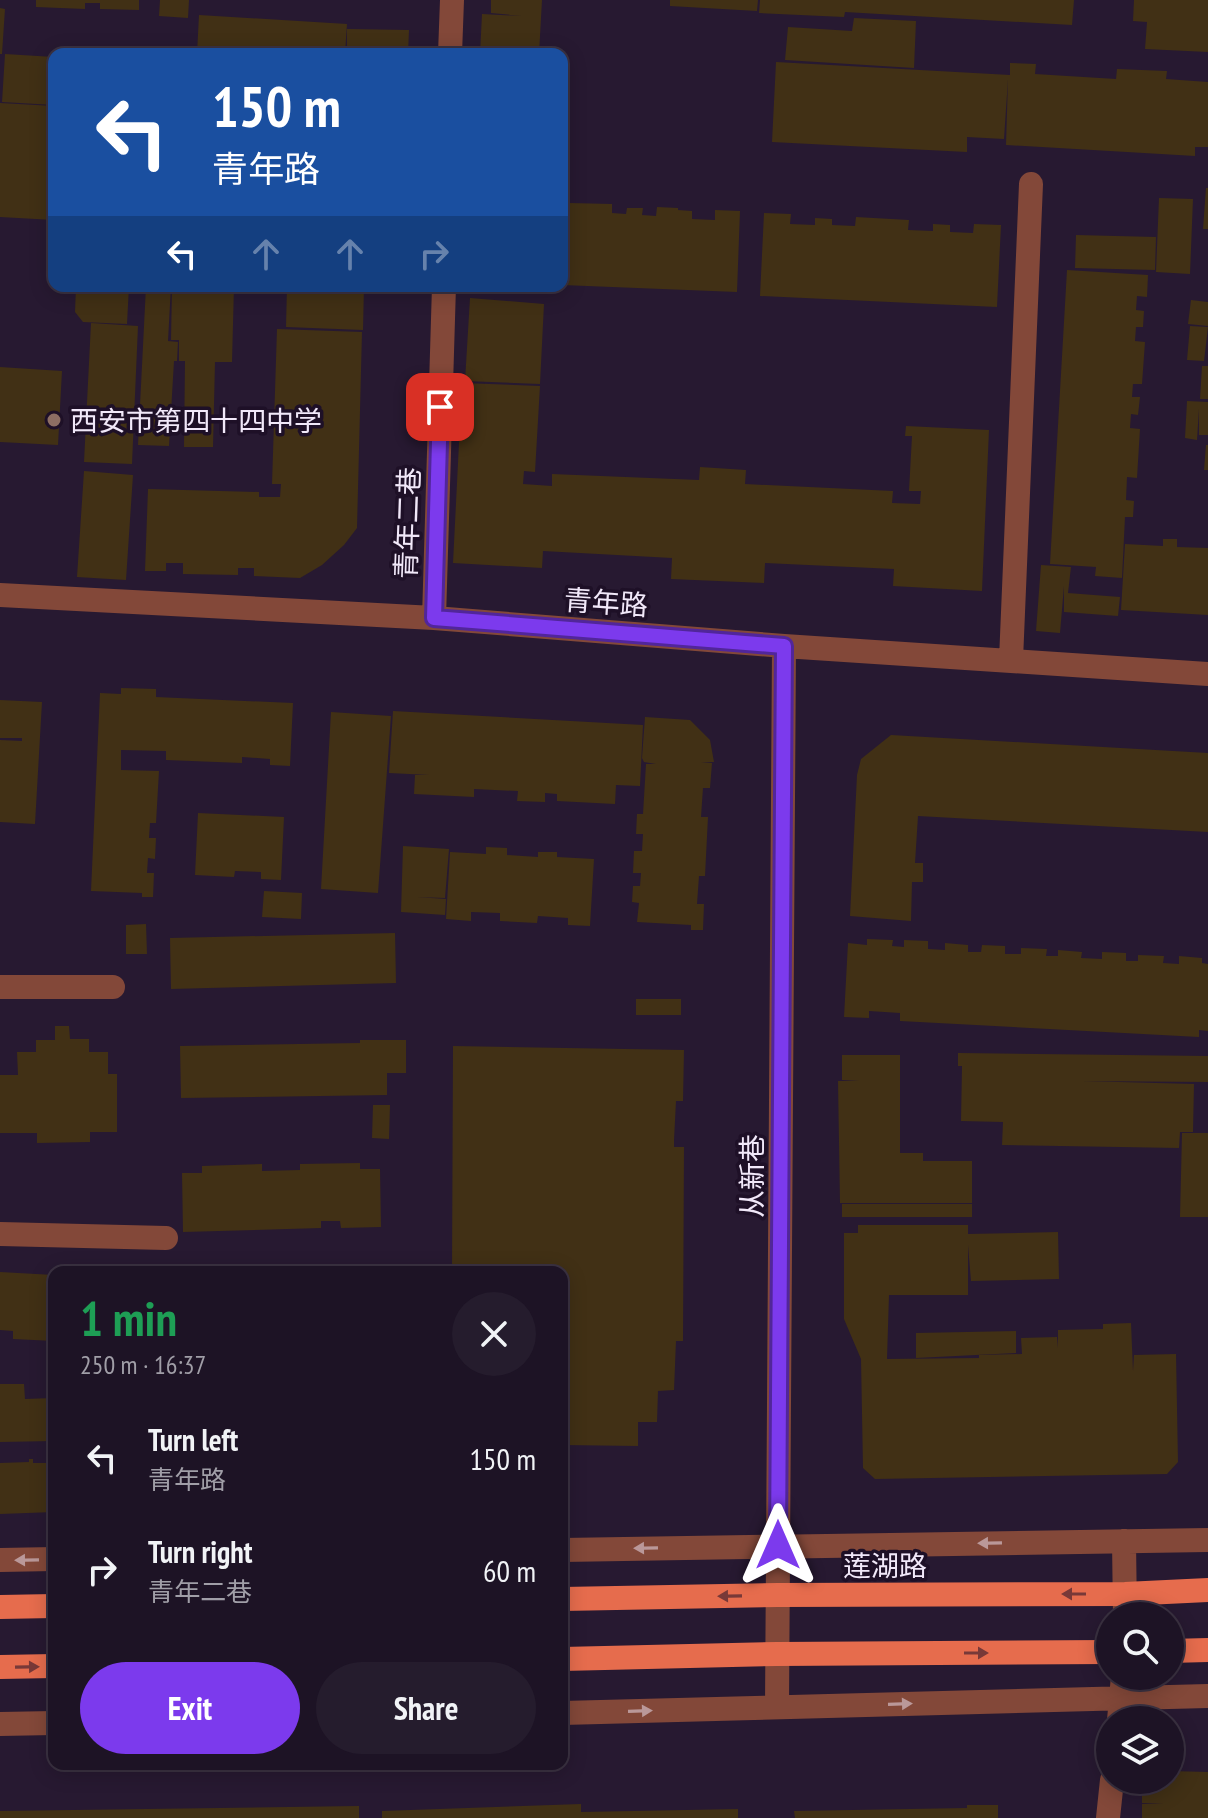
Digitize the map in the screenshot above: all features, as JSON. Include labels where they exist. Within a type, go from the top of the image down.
[{"type":"main road","name":"莲湖路","points":[[1142,1602],[1208,1590]]},
{"type":"main road","name":"莲湖路","points":[[568,1599],[778,1595],[1096,1604]]},
{"type":"main road","points":[[0,1607],[48,1606]]},
{"type":"main road","points":[[1184,1651],[1208,1650]]},
{"type":"main road","points":[[568,1659],[1096,1652]]},
{"type":"main road","points":[[0,1667],[48,1666]]},
{"type":"street","points":[[450,48],[452,0]]},
{"type":"street","points":[[1011,660],[1031,184]]},
{"type":"street","name":"青年二巷","points":[[434,618],[444,292]]},
{"type":"street","name":"青年路","points":[[0,595],[434,618],[784,646],[1208,674]]},
{"type":"street","name":"从新巷","points":[[777,1707],[784,646]]},
{"type":"street","points":[[0,987],[113,987]]},
{"type":"street","points":[[0,1234],[166,1238]]},
{"type":"street","points":[[568,1550],[1208,1540]]},
{"type":"street","points":[[1124,1541],[1125,1602]]},
{"type":"street","points":[[0,1560],[48,1559]]},
{"type":"street","points":[[568,1713],[1208,1696]]},
{"type":"street","points":[[0,1724],[48,1723]]},
{"type":"street","points":[[1108,1818],[1111,1794]]},
{"type":"building","points":[[36,0],[139,0],[139,10],[100,9],[100,3],[85,3],[85,9],[36,7]]},
{"type":"building","points":[[160,0],[189,0],[188,18],[159,16]]},
{"type":"building","points":[[491,0],[542,0],[539,48],[480,48],[482,14],[522,16],[491,13]]},
{"type":"building","points":[[670,0],[758,0],[757,11],[670,6]]},
{"type":"building","points":[[760,0],[1074,0],[1072,25],[845,12],[844,17],[759,13]]},
{"type":"building","points":[[1134,0],[1208,0],[1208,52],[1145,49],[1147,22],[1133,21]]},
{"type":"building","points":[[0,8],[5,9],[2,54],[0,54]]},
{"type":"building","points":[[199,15],[347,24],[345,48],[197,48]]},
{"type":"building","points":[[854,18],[916,21],[914,68],[785,60],[788,27],[852,31]]},
{"type":"building","points":[[347,29],[409,30],[408,48],[347,48]]},
{"type":"building","points":[[5,54],[48,57],[48,105],[2,102]]},
{"type":"building","points":[[776,62],[1010,75],[1010,63],[1036,64],[1035,74],[1116,79],[1117,69],[1167,71],[1166,79],[1208,82],[1208,147],[1195,147],[1195,156],[1006,145],[1008,79],[1004,139],[967,137],[967,152],[772,142]]},
{"type":"building","points":[[0,103],[48,106],[48,220],[0,217]]},
{"type":"building","points":[[1206,188],[1208,229],[1203,229]]},
{"type":"building","points":[[1159,198],[1193,199],[1190,274],[1156,272]]},
{"type":"building","points":[[569,203],[612,204],[612,213],[626,214],[627,208],[643,208],[642,215],[656,216],[657,207],[678,208],[692,211],[692,219],[715,220],[715,210],[740,211],[737,292],[568,285]]},
{"type":"building","points":[[764,213],[791,214],[790,224],[815,225],[815,218],[832,219],[832,225],[855,226],[856,217],[909,220],[908,230],[933,231],[933,224],[950,225],[950,232],[973,233],[974,224],[1001,225],[997,307],[760,296]]},
{"type":"building","points":[[1076,235],[1156,237],[1155,270],[1075,268]]},
{"type":"building","points":[[1067,270],[1148,275],[1147,297],[1137,296],[1136,310],[1144,311],[1143,327],[1136,327],[1135,341],[1145,342],[1142,384],[1133,384],[1132,397],[1140,397],[1138,415],[1131,414],[1130,428],[1140,429],[1137,478],[1127,477],[1126,500],[1134,501],[1133,517],[1125,517],[1122,578],[1095,576],[1096,567],[1050,564]]},
{"type":"building","points":[[76,292],[129,292],[127,324],[83,322],[75,312]]},
{"type":"building","points":[[146,292],[171,292],[168,341],[178,342],[169,446],[138,445]]},
{"type":"building","points":[[172,292],[234,292],[232,362],[215,362],[213,447],[184,447],[185,361],[179,361],[179,340],[171,340]]},
{"type":"building","points":[[287,292],[364,292],[363,330],[286,327]]},
{"type":"building","points":[[470,298],[544,304],[540,384],[465,381]]},
{"type":"building","points":[[1191,300],[1208,302],[1208,326],[1188,324]]},
{"type":"building","points":[[91,323],[138,326],[132,464],[84,462]]},
{"type":"building","points":[[1190,326],[1208,327],[1204,361],[1187,360]]},
{"type":"building","points":[[277,329],[362,332],[357,528],[322,565],[300,578],[254,576],[254,568],[238,568],[238,575],[183,574],[183,563],[166,563],[166,571],[145,571],[148,489],[259,492],[259,497],[280,497],[281,484],[272,484]]},
{"type":"building","points":[[1202,366],[1208,366],[1208,399],[1200,399]]},
{"type":"building","points":[[0,367],[62,371],[58,445],[0,442]]},
{"type":"building","points":[[462,383],[540,386],[535,472],[524,471],[523,484],[552,486],[552,474],[699,480],[700,467],[746,470],[745,484],[893,491],[892,503],[920,504],[921,491],[909,491],[912,436],[905,436],[906,426],[989,430],[982,591],[893,586],[894,569],[765,563],[764,583],[671,579],[672,558],[543,551],[542,568],[453,563]]},
{"type":"building","points":[[1187,401],[1208,402],[1208,435],[1199,435],[1199,409],[1197,440],[1185,438]]},
{"type":"building","points":[[1206,445],[1208,470],[1204,470]]},
{"type":"building","points":[[84,471],[133,475],[126,580],[77,577]]},
{"type":"building","points":[[1163,539],[1177,539],[1177,547],[1208,548],[1208,615],[1121,610],[1125,544],[1163,546]]},
{"type":"building","points":[[1041,565],[1071,567],[1068,593],[1120,597],[1118,616],[1064,612],[1064,586],[1060,633],[1036,631]]},
{"type":"building","points":[[121,688],[156,689],[156,697],[293,703],[290,766],[270,765],[270,759],[242,757],[242,763],[166,760],[166,751],[121,750],[121,770],[159,771],[156,823],[150,823],[149,838],[156,838],[155,859],[148,858],[147,873],[154,873],[153,897],[142,897],[142,893],[91,891],[100,693],[121,694]]},
{"type":"building","points":[[0,700],[42,702],[35,824],[0,822],[0,740],[22,741],[22,738],[0,738]]},
{"type":"building","points":[[393,711],[643,725],[640,786],[616,785],[615,804],[557,801],[557,794],[545,793],[545,802],[517,801],[518,791],[474,789],[474,797],[414,794],[415,775],[429,775],[389,773]]},
{"type":"building","points":[[331,712],[391,716],[378,893],[321,889]]},
{"type":"building","points":[[645,717],[690,720],[710,740],[714,762],[701,762],[712,763],[710,788],[703,788],[701,817],[708,817],[705,876],[699,876],[697,904],[704,904],[703,930],[691,930],[691,925],[637,922],[639,903],[632,902],[633,886],[640,886],[641,873],[633,873],[634,851],[642,851],[643,834],[636,834],[637,814],[643,814],[646,764],[656,764],[644,762],[642,758]]},
{"type":"building","points":[[891,735],[1208,753],[1208,832],[918,816],[915,863],[923,863],[923,882],[912,882],[911,921],[850,916],[857,775],[861,759]]},
{"type":"building","points":[[198,813],[284,817],[281,880],[261,879],[261,872],[235,871],[234,877],[195,875]]},
{"type":"building","points":[[403,846],[449,849],[445,898],[417,897],[446,899],[445,915],[401,912]]},
{"type":"building","points":[[486,847],[507,848],[507,855],[538,857],[538,852],[557,852],[557,857],[594,859],[590,926],[568,925],[568,918],[538,916],[537,923],[500,921],[500,913],[471,912],[471,921],[446,919],[450,852],[486,854]]},
{"type":"building","points":[[264,891],[302,893],[301,919],[262,917]]},
{"type":"building","points":[[146,924],[147,954],[126,954],[126,925]]},
{"type":"building","points":[[395,933],[396,983],[171,989],[170,938]]},
{"type":"building","points":[[867,939],[893,940],[892,946],[904,947],[904,940],[928,941],[928,949],[945,950],[945,943],[968,945],[968,952],[981,952],[982,945],[1005,946],[1005,954],[1021,954],[1021,948],[1047,949],[1046,956],[1058,956],[1058,950],[1082,952],[1081,958],[1102,959],[1102,952],[1126,953],[1126,961],[1138,961],[1138,955],[1164,956],[1163,963],[1179,964],[1179,956],[1202,958],[1202,963],[1208,964],[1208,1031],[1199,1030],[1199,1037],[900,1021],[900,1013],[869,1011],[869,1018],[844,1017],[848,943],[867,945]]},
{"type":"building","points":[[636,999],[681,999],[681,1015],[636,1015]]},
{"type":"building","points":[[55,1026],[69,1026],[70,1039],[89,1039],[89,1052],[108,1052],[108,1074],[117,1074],[117,1132],[90,1132],[90,1142],[37,1143],[37,1133],[0,1133],[0,1075],[18,1075],[17,1052],[36,1052],[36,1040],[55,1040]]},
{"type":"building","points":[[360,1040],[406,1040],[406,1073],[387,1073],[387,1095],[181,1098],[180,1046],[360,1043]]},
{"type":"building","points":[[453,1046],[684,1050],[683,1101],[676,1101],[674,1140],[674,1147],[684,1147],[683,1341],[676,1341],[674,1390],[658,1391],[657,1422],[638,1422],[638,1446],[568,1445],[568,1266],[452,1266]]},
{"type":"building","points":[[958,1053],[1208,1056],[1208,1082],[1082,1081],[1194,1084],[1193,1132],[1180,1132],[1179,1148],[1002,1145],[1003,1122],[961,1121],[962,1066],[958,1066]]},
{"type":"building","points":[[842,1055],[900,1055],[900,1153],[923,1153],[923,1161],[972,1161],[972,1203],[840,1203],[838,1081],[859,1081],[842,1080]]},
{"type":"building","points":[[373,1105],[390,1105],[389,1139],[372,1138]]},
{"type":"building","points":[[1182,1133],[1208,1133],[1208,1217],[1180,1217]]},
{"type":"building","points":[[360,1163],[360,1169],[380,1169],[381,1227],[341,1228],[340,1221],[321,1221],[321,1228],[183,1232],[182,1173],[202,1173],[202,1166],[262,1164],[262,1171],[300,1170],[300,1164]]},
{"type":"building","points":[[842,1204],[972,1204],[972,1217],[842,1217]]},
{"type":"building","points":[[858,1225],[968,1225],[968,1234],[1058,1232],[1059,1279],[971,1281],[968,1245],[968,1295],[889,1295],[887,1359],[979,1358],[979,1355],[1022,1354],[1021,1338],[1057,1337],[1058,1348],[1058,1330],[1103,1329],[1103,1324],[1131,1323],[1133,1371],[1134,1355],[1176,1354],[1178,1462],[1167,1474],[875,1479],[863,1468],[861,1359],[844,1319],[844,1233],[858,1233]]},
{"type":"building","points":[[0,1272],[48,1275],[48,1341],[13,1339],[13,1331],[0,1330]]},
{"type":"building","points":[[1016,1331],[1016,1353],[916,1358],[916,1333]]},
{"type":"building","points":[[0,1384],[24,1384],[25,1399],[48,1398],[48,1441],[0,1442]]},
{"type":"building","points":[[33,1459],[33,1463],[48,1463],[48,1512],[0,1514],[0,1463],[29,1462]]},
{"type":"building","points":[[1184,1771],[1208,1772],[1208,1818],[1142,1818],[1142,1804],[1163,1803],[1142,1803],[1142,1794],[1184,1794]]},
{"type":"building","points":[[581,1804],[581,1812],[738,1809],[738,1818],[382,1818],[382,1811]]},
{"type":"building","points":[[967,1805],[998,1805],[998,1818],[795,1818],[794,1811],[967,1808]]},
{"type":"building","points":[[359,1806],[359,1818],[0,1818],[0,1811]]},
{"type":"place","name":"西安市第四十四中学","points":[[54,420]]},
{"type":"route","points":[[440,407],[434,618],[784,646],[778,1545]]}]
